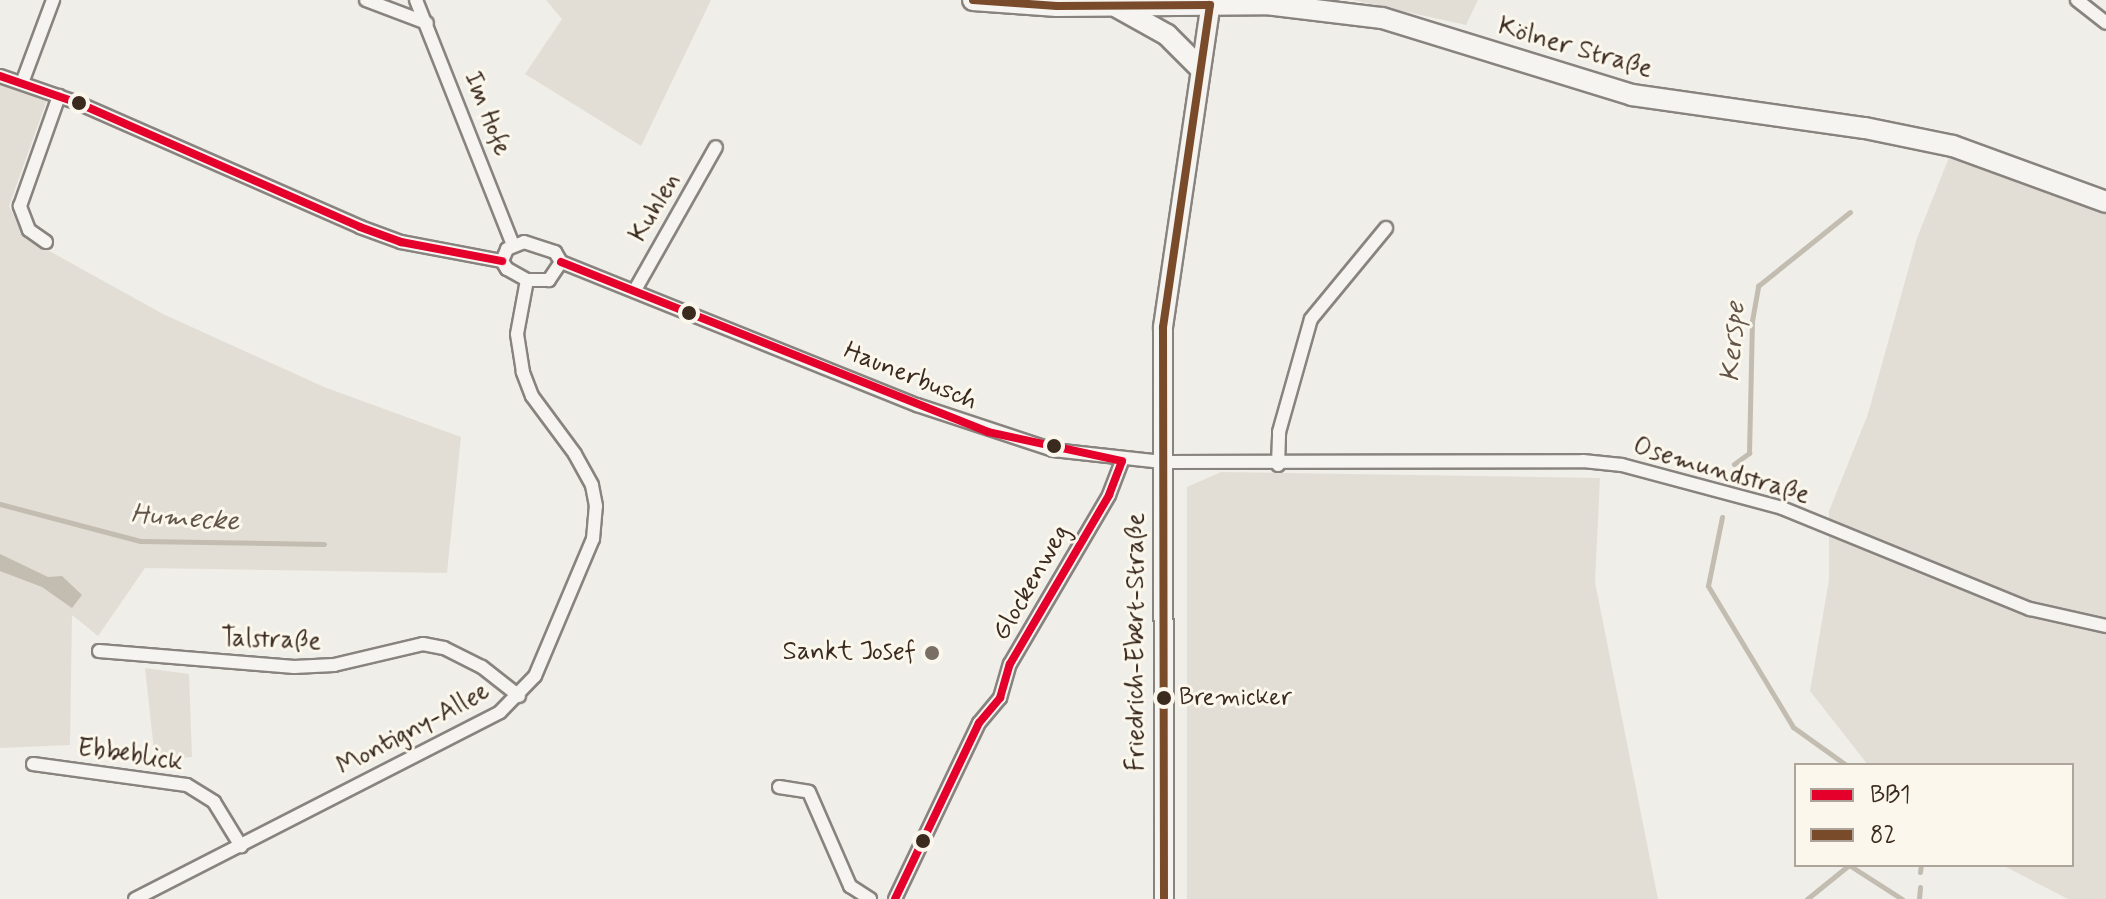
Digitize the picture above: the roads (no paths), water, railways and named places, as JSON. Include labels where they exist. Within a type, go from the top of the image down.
[{"type":"main road","name":"Kölner Straße","points":[[973,0],[1114,5],[1211,2],[1330,9],[1382,18],[1632,95],[1940,143],[2106,202]]},
{"type":"main road","name":"Friedrich-Ebert-Straße","points":[[1164,899],[1163,327],[1211,2]]},
{"type":"main road","points":[[1114,5],[1167,35],[1199,67]]},
{"type":"street","points":[[22,83],[53,0]]},
{"type":"street","points":[[366,0],[427,23]]},
{"type":"street","name":"Im Hofe","points":[[416,0],[513,245]]},
{"type":"street","points":[[2077,0],[2106,23]]},
{"type":"street","points":[[0,76],[59,96],[401,242],[502,261],[507,269],[527,280],[549,280],[561,262]]},
{"type":"street","points":[[46,242],[29,230],[20,206],[59,96]]},
{"type":"street","name":"Kuhlen","points":[[635,290],[716,147]]},
{"type":"street","points":[[1278,465],[1279,432],[1311,319],[1386,228]]},
{"type":"street","points":[[502,261],[513,245]]},
{"type":"street","name":"Haunerbusch","points":[[513,245],[542,246],[561,262],[988,432],[1122,461],[1162,462]]},
{"type":"street","name":"Montigny-Allee","points":[[135,899],[500,712],[519,696],[535,676],[593,539],[596,506],[592,485],[575,454],[532,396],[523,372],[517,334],[527,280]]},
{"type":"street","name":"Glockenweg","points":[[895,899],[979,723],[1000,698],[1010,664],[1109,495],[1122,461]]},
{"type":"street","name":"Osemundstraße","points":[[1162,462],[1278,465],[1583,461],[1655,471],[1782,508],[2030,609],[2106,626]]},
{"type":"street","name":"Talstraße","points":[[99,651],[294,667],[334,665],[382,650],[423,644],[444,648],[482,667],[519,696]]},
{"type":"street","name":"Ebbeblick","points":[[33,764],[195,789],[214,802],[241,846]]},
{"type":"street","points":[[779,787],[809,792],[850,886],[870,899]]},
{"type":"waterway","name":"Kerspe","points":[[1734,464],[1749,453],[1752,321],[1758,286],[1850,212]]},
{"type":"waterway","name":"Humecke","points":[[0,504],[140,541],[324,544]]},
{"type":"waterway","name":"Kerspe","points":[[1722,517],[1708,586],[1793,727],[1843,763]]},
{"type":"waterway","points":[[1807,899],[1847,867]]},
{"type":"waterway","points":[[1852,867],[1902,899]]},
{"type":"waterway","name":"Kerspe","points":[[1920,872],[1921,867]]},
{"type":"waterway","name":"Kerspe","points":[[1919,899],[1920,887]]},
{"type":"place","name":"Sankt Josef","points":[[932,653]]},
{"type":"place","name":"Bremicker","points":[[1164,698]]}]
